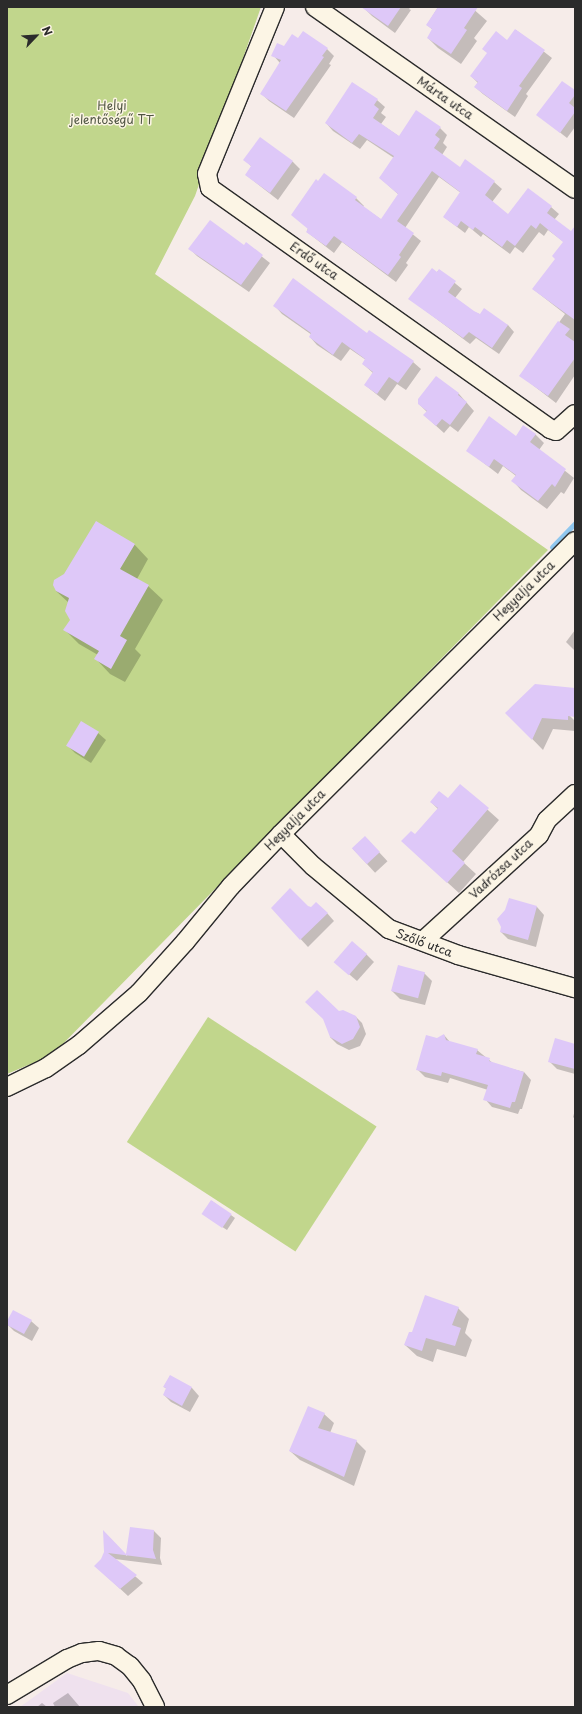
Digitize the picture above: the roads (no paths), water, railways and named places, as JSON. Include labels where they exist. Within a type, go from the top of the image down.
[{"type":"street","name":"Erdő utca","points":[[275,7],[207,174],[210,188],[550,429],[556,431],[575,414]]},
{"type":"street","name":"Márta utca","points":[[315,7],[575,189]]},
{"type":"street","name":"Hegyalja utca","points":[[7,1087],[46,1068],[79,1045],[139,993],[185,942],[231,886],[281,834],[575,541]]},
{"type":"street","name":"Vadrózsa utca","points":[[423,941],[539,835],[547,820],[575,794]]},
{"type":"street","name":"Szőlő utca","points":[[281,834],[313,866],[389,929],[458,955],[575,988]]},
{"type":"street","points":[[7,1694],[67,1659],[82,1653],[99,1651],[116,1656],[130,1666],[142,1681],[155,1707]]},
{"type":"waterway","points":[[552,547],[575,523]]},
{"type":"park label","name":"Helyi jelentőségű TT","points":[[112,113]]}]
